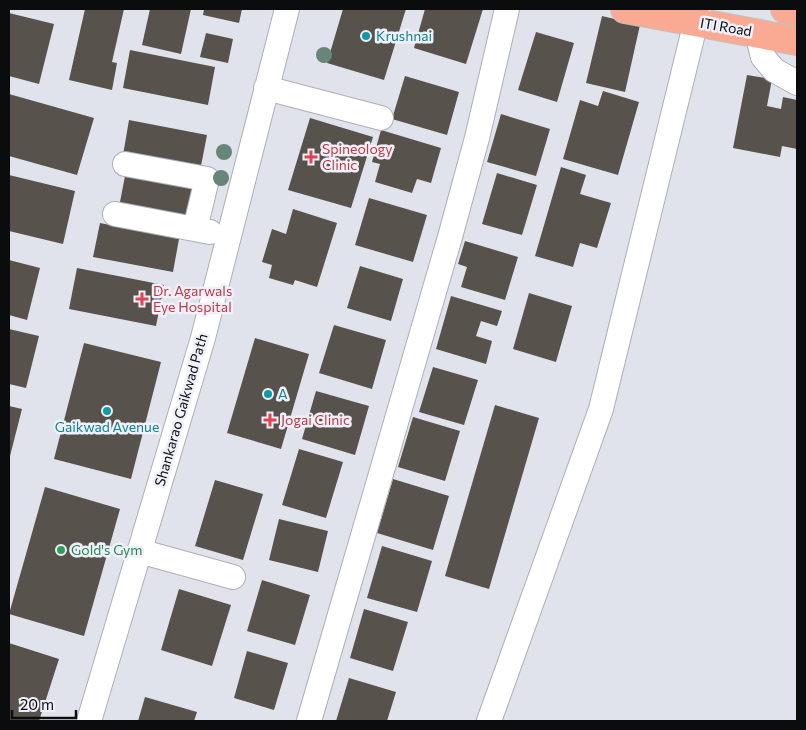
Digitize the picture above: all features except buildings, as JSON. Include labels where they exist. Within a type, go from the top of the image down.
[{"type":"main road","name":"ITI Road","points":[[625,9],[697,15],[757,33],[797,40]]},
{"type":"main road","points":[[785,9],[797,11]]},
{"type":"street","name":"Shankarao Gaikwad Path","points":[[89,721],[203,338],[287,9]]},
{"type":"street","points":[[309,721],[450,237],[477,138],[507,9]]},
{"type":"street","points":[[488,721],[601,409],[697,15]]},
{"type":"street","points":[[757,33],[763,57],[774,70],[797,83]]},
{"type":"street","points":[[266,88],[381,118]]},
{"type":"street","points":[[125,164],[207,179],[195,229]]},
{"type":"street","points":[[115,214],[229,236]]},
{"type":"street","points":[[140,551],[233,577]]},
{"type":"place","name":"Krushnai","points":[[366,36]]},
{"type":"place","name":"Spineology Clinic","points":[[311,157]]},
{"type":"place","name":"Dr. Agarwals Eye Hospital","points":[[142,299]]},
{"type":"place","name":"A","points":[[268,394]]},
{"type":"place","name":"Gaikwad Avenue","points":[[107,411]]},
{"type":"place","name":"Jogai Clinic","points":[[270,420]]},
{"type":"place","name":"Gold's Gym","points":[[61,550]]}]
